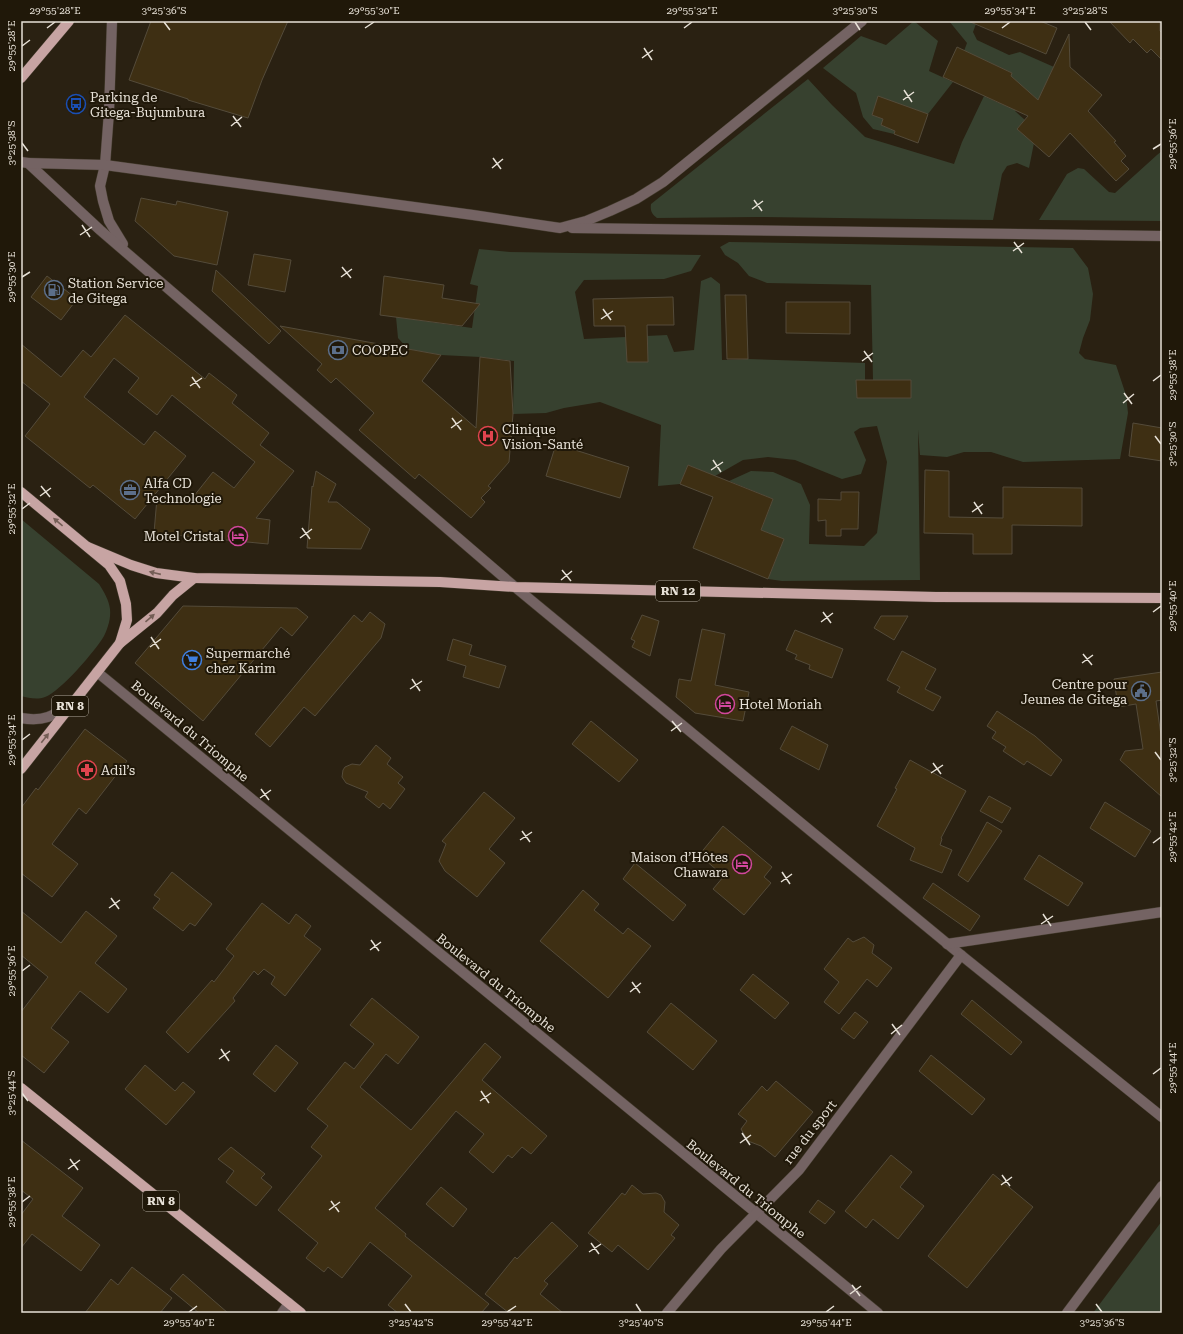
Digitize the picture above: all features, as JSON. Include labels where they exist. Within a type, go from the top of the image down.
[{"type":"main road","points":[[21,78],[69,21]]},
{"type":"main road","name":"RN 8","points":[[21,492],[109,565],[120,581],[126,604],[127,620],[120,643]]},
{"type":"main road","name":"RN 8","points":[[88,547],[131,565],[156,573],[194,578]]},
{"type":"main road","name":"RN 12","points":[[194,578],[440,582],[515,587],[936,597],[1162,598]]},
{"type":"main road","name":"RN 8","points":[[21,769],[120,643],[194,578]]},
{"type":"main road","name":"RN 8","points":[[21,1088],[301,1313]]},
{"type":"street","points":[[112,21],[109,112],[105,165],[100,186],[109,221],[121,243],[142,265]]},
{"type":"street","points":[[560,228],[586,221],[610,211],[636,199],[663,182],[862,21]]},
{"type":"street","points":[[24,162],[105,165],[560,228],[1162,236]]},
{"type":"street","points":[[24,162],[100,230],[515,587],[947,944],[1162,1117]]},
{"type":"street","name":"Boulevard du Triomphe","points":[[97,672],[878,1313]]},
{"type":"street","points":[[21,718],[32,720],[52,716],[74,702]]},
{"type":"street","points":[[947,944],[1162,912]]},
{"type":"street","name":"rue du sport","points":[[667,1313],[721,1249],[799,1170],[961,955]]},
{"type":"street","points":[[1067,1313],[1162,1186]]},
{"type":"street","points":[[282,1313],[289,1304]]},
{"type":"green space","points":[[914,21],[938,41],[929,71],[953,82],[928,114],[878,97],[872,115],[883,119],[881,125],[895,131],[894,134],[873,129],[863,117],[856,93],[823,68],[861,36],[886,45]]},
{"type":"green space","points":[[949,21],[977,21],[973,32],[977,40],[1009,55],[1020,52],[1054,67],[1040,102],[1030,93],[1015,111],[1025,120],[1017,129],[1034,143],[1029,168],[1017,163],[1007,166],[1002,174],[993,220],[758,217],[657,218],[653,214],[651,204],[808,79],[865,137],[954,164],[962,142],[984,96],[999,103],[1012,73],[964,51],[967,43]]},
{"type":"green space","points":[[1162,151],[1162,221],[1039,220],[1067,174],[1078,168],[1084,169],[1109,192],[1115,193]]},
{"type":"green space","points":[[729,242],[1073,248],[1088,268],[1093,294],[1090,320],[1079,353],[1085,359],[1116,365],[1126,395],[1128,413],[1120,459],[1023,462],[991,452],[964,452],[947,457],[920,455],[918,430],[920,580],[782,581],[768,579],[784,539],[761,530],[773,499],[729,481],[751,471],[773,472],[801,484],[810,505],[809,544],[864,546],[877,533],[887,462],[877,426],[860,428],[854,432],[866,460],[861,474],[842,479],[795,460],[768,457],[743,460],[715,476],[688,465],[680,484],[658,486],[661,425],[600,402],[564,408],[546,413],[513,414],[514,361],[480,357],[441,355],[408,349],[398,338],[396,317],[472,328],[478,286],[470,284],[479,249],[510,252],[701,255],[691,271],[664,279],[584,280],[575,292],[584,339],[667,335],[674,352],[694,350],[701,281],[711,277],[720,284],[722,360],[748,359],[865,363],[865,380],[873,380],[871,285],[767,283],[749,276],[738,263],[725,255],[720,247]]},
{"type":"green space","points":[[21,519],[99,584],[107,599],[110,609],[110,619],[107,630],[94,651],[52,694],[39,698],[21,696]]},
{"type":"green space","points":[[1162,1221],[1162,1313],[1093,1313]]},
{"type":"building","points":[[151,21],[288,21],[262,80],[248,118],[129,80]]},
{"type":"building","points":[[968,21],[1040,21],[1057,28],[1046,54]]},
{"type":"building","points":[[1109,21],[1160,21],[1160,31],[1162,33],[1162,60],[1151,49],[1147,53],[1133,39],[1130,43]]},
{"type":"building","points":[[1069,34],[1070,67],[1102,95],[1088,111],[1116,141],[1114,142],[1126,156],[1121,161],[1129,169],[1116,181],[1070,133],[1049,157],[1017,129],[1028,116],[943,77],[957,47],[1012,73],[1011,76],[1038,100]]},
{"type":"building","points":[[878,96],[928,114],[918,143],[894,134],[895,131],[881,125],[883,119],[872,115]]},
{"type":"building","points":[[141,198],[176,205],[177,201],[228,212],[217,265],[174,256],[135,221]]},
{"type":"building","points":[[254,254],[291,260],[285,292],[248,285]]},
{"type":"building","points":[[216,270],[281,331],[269,344],[212,291]]},
{"type":"building","points":[[47,276],[77,299],[61,320],[31,297]]},
{"type":"building","points":[[384,276],[444,285],[442,298],[480,304],[462,326],[380,315]]},
{"type":"building","points":[[725,295],[746,295],[748,359],[727,359]]},
{"type":"building","points":[[673,297],[674,325],[647,325],[648,362],[627,362],[625,326],[594,326],[593,299]]},
{"type":"building","points":[[786,302],[850,302],[850,334],[786,333]]},
{"type":"building","points":[[125,315],[205,379],[209,373],[237,395],[232,403],[269,433],[260,445],[294,471],[256,518],[270,520],[268,544],[154,533],[157,498],[190,501],[213,472],[234,488],[255,462],[172,395],[157,415],[128,392],[139,378],[114,358],[84,397],[144,445],[155,431],[186,456],[135,519],[93,485],[90,488],[25,436],[50,404],[21,381],[21,344],[61,377],[83,350],[91,357]]},
{"type":"building","points":[[280,326],[390,346],[401,357],[408,349],[441,355],[422,381],[476,428],[480,357],[510,361],[513,414],[509,462],[488,486],[491,488],[481,498],[485,502],[471,518],[419,474],[415,479],[359,430],[374,413],[336,378],[331,383],[317,370],[322,364]]},
{"type":"building","points":[[856,380],[911,380],[911,398],[857,398]]},
{"type":"building","points":[[1133,423],[1162,428],[1162,461],[1129,456]]},
{"type":"building","points":[[556,444],[629,467],[620,498],[546,476]]},
{"type":"building","points":[[688,465],[773,499],[761,530],[784,539],[768,579],[693,548],[713,497],[680,484]]},
{"type":"building","points":[[925,470],[949,471],[949,517],[1003,518],[1003,487],[1082,488],[1082,526],[1012,525],[1012,554],[973,554],[973,534],[924,533]]},
{"type":"building","points":[[316,471],[336,484],[328,502],[337,502],[370,529],[361,549],[307,548],[312,486],[313,487]]},
{"type":"building","points":[[841,492],[859,492],[858,529],[841,529],[841,536],[826,536],[826,520],[818,521],[818,499],[841,500]]},
{"type":"building","points":[[183,606],[297,608],[308,617],[292,636],[281,627],[203,721],[135,663]]},
{"type":"building","points":[[370,612],[385,624],[381,638],[315,716],[304,707],[270,747],[255,734],[354,615],[362,622]]},
{"type":"building","points":[[642,615],[659,621],[650,656],[632,647],[635,641],[631,639]]},
{"type":"building","points":[[881,616],[908,616],[894,640],[874,628]]},
{"type":"building","points":[[702,629],[725,634],[715,685],[749,692],[743,721],[695,713],[676,697],[679,679],[691,681]]},
{"type":"building","points":[[795,630],[843,649],[832,678],[809,669],[810,665],[795,659],[797,655],[786,650]]},
{"type":"building","points":[[453,639],[472,645],[469,655],[506,666],[499,688],[463,677],[466,666],[447,660]]},
{"type":"building","points":[[902,651],[936,669],[925,689],[941,697],[933,711],[897,692],[900,687],[887,680]]},
{"type":"building","points":[[1162,672],[1162,700],[1156,701],[1162,742],[1162,797],[1120,760],[1125,751],[1143,749],[1136,704],[1118,707],[1114,679]]},
{"type":"building","points":[[997,711],[1035,736],[1062,760],[1051,776],[1027,761],[1024,765],[1003,751],[1006,747],[992,738],[996,732],[987,726]]},
{"type":"building","points":[[591,721],[638,760],[619,782],[572,744]]},
{"type":"building","points":[[792,726],[828,745],[819,770],[780,749]]},
{"type":"building","points":[[85,729],[127,761],[86,814],[79,808],[52,844],[78,864],[52,897],[21,873],[21,808],[36,788],[38,790]]},
{"type":"building","points":[[376,745],[391,758],[387,764],[403,777],[398,783],[405,789],[390,809],[383,803],[379,808],[365,797],[368,792],[346,783],[342,777],[345,767],[352,764],[360,765]]},
{"type":"building","points":[[910,760],[966,791],[941,838],[940,845],[952,850],[942,873],[910,860],[915,848],[877,826],[897,789],[895,788]]},
{"type":"building","points":[[484,792],[515,818],[489,849],[505,863],[477,897],[445,871],[439,861],[446,844],[442,841]]},
{"type":"building","points":[[989,796],[1011,808],[1002,823],[980,811]]},
{"type":"building","points":[[1105,802],[1151,831],[1135,857],[1090,828]]},
{"type":"building","points":[[987,822],[1002,831],[968,882],[958,875]]},
{"type":"building","points":[[723,826],[772,867],[764,877],[771,883],[744,915],[713,889],[724,876],[699,855]]},
{"type":"building","points":[[1039,855],[1083,883],[1068,906],[1024,879]]},
{"type":"building","points":[[635,863],[686,905],[673,921],[623,879]]},
{"type":"building","points":[[172,872],[212,904],[195,926],[190,923],[183,931],[153,908],[160,899],[154,895]]},
{"type":"building","points":[[933,883],[980,916],[970,931],[923,898]]},
{"type":"building","points":[[583,890],[599,904],[594,910],[623,934],[628,928],[651,946],[608,998],[540,941]]},
{"type":"building","points":[[262,903],[289,924],[296,914],[311,926],[304,936],[321,949],[285,996],[271,984],[275,977],[264,969],[258,975],[254,971],[233,998],[235,1001],[188,1053],[166,1032],[212,980],[214,982],[234,956],[226,949]]},
{"type":"building","points":[[21,911],[61,943],[86,911],[117,936],[95,963],[127,989],[108,1013],[80,991],[51,1028],[69,1042],[44,1073],[21,1055],[21,1012],[48,977],[21,955]]},
{"type":"building","points":[[864,937],[874,945],[872,953],[892,968],[877,987],[867,979],[839,1014],[824,1002],[839,982],[824,969],[848,938],[853,942]]},
{"type":"building","points":[[753,974],[789,1003],[775,1019],[740,990]]},
{"type":"building","points":[[372,998],[419,1037],[398,1064],[386,1054],[360,1087],[411,1130],[485,1043],[501,1057],[482,1080],[547,1136],[531,1154],[522,1147],[512,1158],[508,1155],[493,1173],[469,1152],[484,1134],[456,1111],[375,1208],[406,1234],[405,1236],[489,1304],[481,1313],[398,1313],[388,1305],[412,1276],[370,1242],[342,1278],[328,1267],[324,1272],[306,1258],[318,1243],[278,1210],[322,1156],[311,1147],[328,1126],[307,1109],[345,1062],[354,1069],[374,1044],[350,1025]]},
{"type":"building","points":[[972,1000],[1022,1042],[1011,1055],[961,1014]]},
{"type":"building","points":[[671,1003],[717,1041],[693,1070],[647,1032]]},
{"type":"building","points":[[855,1012],[868,1022],[854,1039],[841,1029]]},
{"type":"building","points":[[276,1045],[298,1063],[275,1092],[253,1074]]},
{"type":"building","points":[[931,1055],[985,1099],[972,1115],[919,1071]]},
{"type":"building","points":[[145,1065],[175,1091],[183,1082],[195,1092],[166,1125],[125,1089]]},
{"type":"building","points":[[776,1081],[813,1112],[775,1157],[761,1146],[748,1141],[741,1129],[747,1121],[738,1114],[762,1086],[767,1091]]},
{"type":"building","points":[[21,1140],[83,1188],[62,1216],[100,1245],[81,1271],[32,1234],[21,1248],[21,1215],[33,1199],[21,1190]]},
{"type":"building","points":[[231,1147],[265,1174],[261,1178],[272,1187],[256,1206],[226,1182],[234,1171],[218,1159]]},
{"type":"building","points":[[891,1155],[912,1172],[900,1187],[924,1206],[898,1239],[873,1219],[866,1228],[845,1211]]},
{"type":"building","points":[[993,1174],[1033,1207],[967,1288],[928,1256]]},
{"type":"building","points":[[632,1185],[643,1194],[656,1193],[661,1195],[665,1202],[664,1212],[679,1225],[671,1235],[675,1238],[648,1270],[618,1245],[612,1252],[588,1233],[622,1193],[625,1195]]},
{"type":"building","points":[[441,1187],[467,1209],[453,1227],[426,1204]]},
{"type":"building","points":[[818,1200],[835,1212],[825,1224],[809,1212]]},
{"type":"building","points":[[552,1222],[578,1246],[544,1281],[548,1284],[540,1294],[563,1313],[509,1313],[485,1294],[515,1257],[517,1259]]},
{"type":"building","points":[[132,1267],[172,1298],[160,1313],[85,1313],[111,1279],[118,1285]]},
{"type":"building","points":[[183,1274],[228,1313],[199,1313],[170,1289]]},
{"type":"place","name":"Parking de Gitega-Bujumbura","points":[[76,104]]},
{"type":"place","name":"Station Service de Gitega","points":[[54,290]]},
{"type":"place","name":"COOPEC","points":[[338,350]]},
{"type":"place","name":"Clinique Vision-Santé","points":[[488,436]]},
{"type":"place","name":"Alfa CD Technologie","points":[[130,490]]},
{"type":"place","name":"Motel Cristal","points":[[238,536]]},
{"type":"place","name":"Supermarché chez Karim","points":[[192,660]]},
{"type":"place","name":"Centre pour Jeunes de Gitega","points":[[1141,691]]},
{"type":"place","name":"Hotel Moriah","points":[[725,704]]},
{"type":"place","name":"Adil’s","points":[[87,770]]},
{"type":"place","name":"Maison d’Hôtes Chawara","points":[[742,864]]}]
